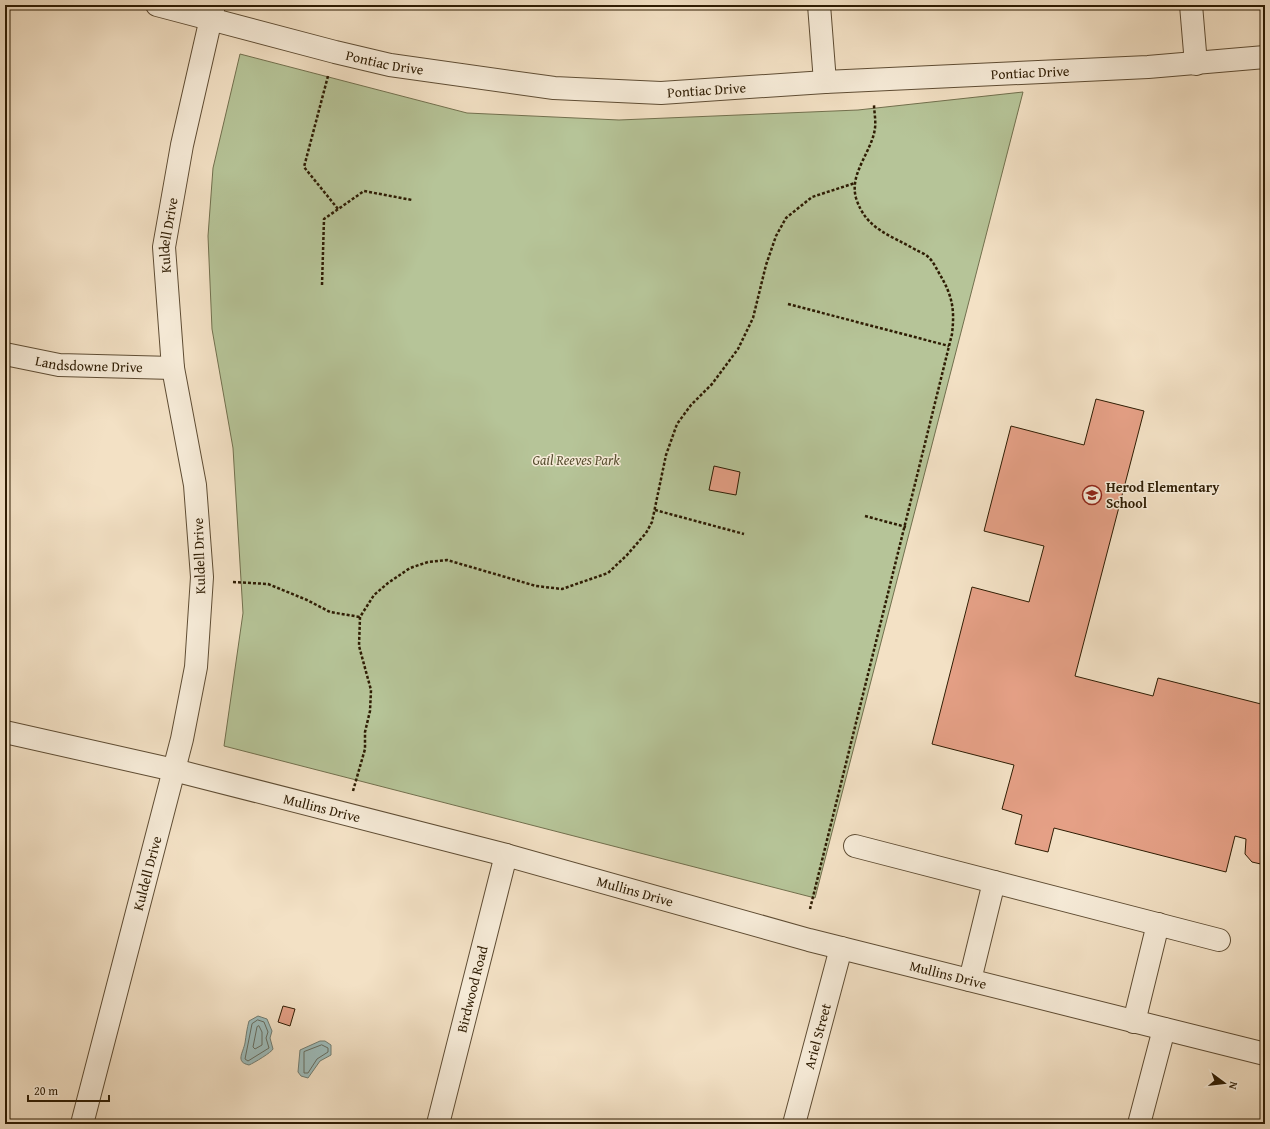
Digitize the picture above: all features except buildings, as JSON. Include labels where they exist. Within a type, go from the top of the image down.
[{"type":"street","name":"Pontiac Drive","points":[[157,5],[212,12],[335,52],[390,65],[554,88],[661,93],[825,82],[1196,64],[1265,57]]},
{"type":"street","points":[[819,5],[825,82]]},
{"type":"street","points":[[1191,5],[1196,64]]},
{"type":"street","name":"Kuldell Drive","points":[[82,1124],[182,738],[196,667],[202,577],[195,485],[173,368],[164,247],[182,145],[212,12]]},
{"type":"street","name":"Landsdowne Drive","points":[[5,354],[59,365],[173,368]]},
{"type":"street","name":"Mullins Drive","points":[[5,732],[174,770],[506,855],[841,948],[1265,1054]]},
{"type":"street","points":[[855,846],[1219,940]]},
{"type":"street","name":"Birdwood Road","points":[[438,1124],[506,855]]},
{"type":"street","points":[[970,980],[994,882]]},
{"type":"street","points":[[1134,1022],[1158,924]]},
{"type":"street","name":"Ariel Street","points":[[794,1124],[841,948]]},
{"type":"street","points":[[1139,1124],[1164,1029]]},
{"type":"path","points":[[335,52],[304,167],[338,209]]},
{"type":"path","points":[[810,909],[906,527],[949,346],[954,314],[947,286],[930,258],[889,237],[874,227],[865,216],[856,198],[855,183],[875,128],[874,103]]},
{"type":"path","points":[[353,794],[365,749],[365,732],[370,711],[371,690],[359,646],[360,617],[374,595],[388,583],[410,568],[428,562],[447,560],[536,586],[562,589],[608,573],[646,534],[655,510],[666,455],[678,424],[691,405],[712,384],[738,349],[753,318],[766,265],[776,236],[786,218],[812,197],[855,183]]},
{"type":"path","points":[[322,285],[324,219],[364,191],[412,200]]},
{"type":"path","points":[[788,304],[949,346]]},
{"type":"path","points":[[655,510],[744,534]]},
{"type":"path","points":[[865,516],[906,527]]},
{"type":"path","points":[[233,582],[268,584],[307,600],[330,612],[360,617]]},
{"type":"green space","name":"Gail Reeves Park","points":[[240,54],[467,113],[619,120],[858,110],[1023,92],[815,898],[224,746],[243,613],[233,448],[212,329],[208,236],[213,168]]},
{"type":"water","points":[[258,1016],[267,1019],[272,1031],[270,1038],[273,1049],[259,1060],[249,1065],[242,1062],[241,1057],[249,1021]]},
{"type":"water","points":[[320,1041],[325,1041],[331,1045],[331,1055],[320,1061],[308,1078],[301,1076],[298,1072],[300,1050]]},
{"type":"place","name":"Herod Elementary School","points":[[1092,495]]}]
